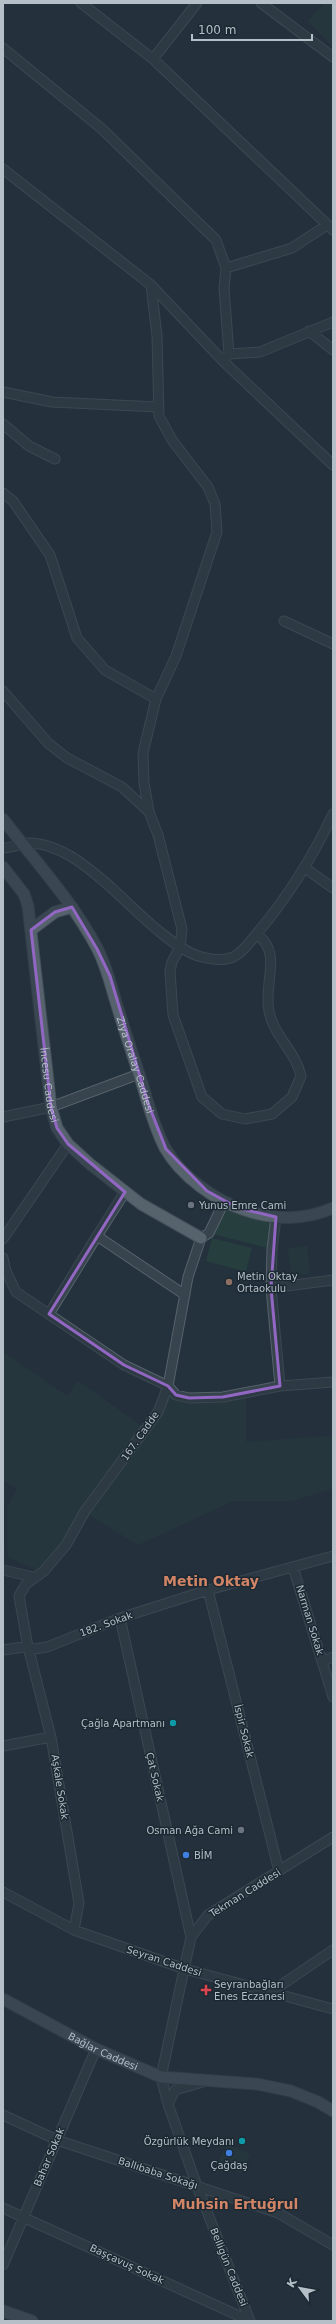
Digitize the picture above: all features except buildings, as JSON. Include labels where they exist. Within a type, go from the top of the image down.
[{"type":"main road","name":"Ziya Oralay Caddesi","points":[[3,819],[20,843],[72,907],[97,949],[110,976],[154,1123],[166,1149],[194,1180],[224,1202],[252,1212],[276,1217],[308,1217],[333,1208]]},
{"type":"main road","name":"İncesu Caddesi","points":[[3,867],[24,894],[28,906],[51,1107],[57,1128],[68,1144],[124,1192],[164,1218],[202,1238]]},
{"type":"main road","points":[[31,930],[55,912],[72,907]]},
{"type":"main road","name":"Bağlar Caddesi","points":[[3,1999],[96,2049],[161,2077],[257,2084],[276,2087],[306,2097],[332,2110]]},
{"type":"main road","points":[[3,2311],[32,2321]]},
{"type":"street","points":[[82,3],[153,59],[330,227],[292,248],[226,268]]},
{"type":"street","points":[[153,59],[197,3]]},
{"type":"street","points":[[261,3],[333,57]]},
{"type":"street","points":[[3,48],[102,129],[216,240],[226,268],[224,288],[226,357]]},
{"type":"street","points":[[3,169],[151,285],[226,357],[333,465]]},
{"type":"street","points":[[151,285],[157,336],[159,416],[172,440],[208,487],[215,504],[217,532],[176,656],[156,699],[143,753],[144,783],[149,812],[158,835],[182,929],[180,947],[172,962],[170,971],[173,1015],[202,1097],[222,1114],[245,1119],[272,1114],[292,1097],[301,1076],[269,1012],[267,987],[271,961],[270,950],[266,941],[257,934]]},
{"type":"street","points":[[226,357],[260,352],[333,322]]},
{"type":"street","points":[[309,331],[333,350]]},
{"type":"street","points":[[3,392],[52,402],[158,407]]},
{"type":"street","points":[[3,424],[29,446],[55,459]]},
{"type":"street","points":[[3,493],[13,501],[50,555],[76,638],[105,670],[156,699]]},
{"type":"street","points":[[284,621],[333,644]]},
{"type":"street","points":[[3,691],[48,743],[67,758],[122,787],[149,812]]},
{"type":"street","points":[[3,848],[20,843],[33,843],[46,846],[78,860],[180,947],[197,956],[223,960],[241,952],[257,934],[305,868],[333,814]]},
{"type":"street","points":[[305,868],[333,888]]},
{"type":"street","points":[[3,1117],[51,1107],[139,1074]]},
{"type":"street","points":[[3,1239],[68,1144]]},
{"type":"street","points":[[50,1314],[124,1192]]},
{"type":"street","name":"167. Cadde","points":[[28,1647],[19,1596],[26,1584],[33,1577],[44,1571],[66,1545],[85,1512],[158,1412],[168,1386],[186,1295],[188,1277],[202,1238],[209,1233],[224,1202]]},
{"type":"street","points":[[276,1217],[271,1288],[280,1386]]},
{"type":"street","points":[[97,1236],[186,1295]]},
{"type":"street","points":[[3,1258],[6,1271],[16,1292],[124,1365],[168,1386],[176,1395],[202,1399],[280,1386],[333,1382]]},
{"type":"street","points":[[271,1288],[333,1280]]},
{"type":"street","name":"182. Sokak","points":[[3,1650],[28,1647],[34,1649],[47,1647],[120,1618],[208,1590],[333,1556]]},
{"type":"street","name":"Narman Sokak","points":[[293,1567],[333,1697]]},
{"type":"street","points":[[3,1570],[33,1577]]},
{"type":"street","name":"İspir Sokak","points":[[208,1590],[279,1871]]},
{"type":"street","name":"Çat Sokak","points":[[120,1618],[191,1936]]},
{"type":"street","name":"Aşkale Sokak","points":[[28,1647],[51,1737],[79,1903],[74,1930]]},
{"type":"street","points":[[322,1661],[333,1657]]},
{"type":"street","points":[[3,1746],[51,1737]]},
{"type":"street","name":"Tekman Caddesi","points":[[161,2077],[191,1936],[208,1915],[333,1837]]},
{"type":"street","name":"Seyran Caddesi","points":[[3,1892],[74,1930],[185,1969],[333,2009]]},
{"type":"street","points":[[271,1992],[333,1950]]},
{"type":"street","name":"Bahar Sokak","points":[[3,2265],[96,2049]]},
{"type":"street","name":"Belligün Caddesi","points":[[161,2077],[168,2104],[197,2186],[250,2321]]},
{"type":"street","name":"Bağlar Caddesi","points":[[168,2104],[172,2093],[179,2088],[210,2080]]},
{"type":"street","name":"Ballıbaba Sokağı","points":[[3,2115],[57,2140],[278,2213],[333,2245]]},
{"type":"street","name":"Başçavuş Sokak","points":[[3,2208],[250,2321]]},
{"type":"highlighted area","points":[[72,907],[97,949],[110,976],[148,1103],[166,1149],[207,1191],[238,1208],[276,1217],[271,1288],[280,1386],[223,1397],[189,1398],[176,1395],[168,1386],[124,1365],[49,1314],[125,1192],[68,1144],[57,1128],[51,1107],[31,930],[55,912]]},
{"type":"green space","points":[[325,3],[333,3],[333,47],[308,21]]},
{"type":"green space","points":[[224,1202],[276,1217],[272,1249],[209,1233]]},
{"type":"green space","points":[[212,1238],[252,1248],[246,1272],[206,1261]]},
{"type":"green space","points":[[307,1246],[310,1274],[291,1275],[288,1248]]},
{"type":"green space","points":[[3,1352],[67,1396],[78,1381],[146,1429],[168,1386],[176,1395],[246,1393],[246,1442],[333,1436],[333,1488],[293,1501],[233,1501],[138,1545],[85,1512],[66,1545],[37,1570],[8,1557],[7,1507],[17,1489],[3,1480]]},
{"type":"green space","points":[[227,2144],[250,2154],[241,2173],[218,2163]]},
{"type":"place","name":"Yunus Emre Cami","points":[[191,1205]]},
{"type":"place","name":"Metin Oktay Ortaokulu","points":[[229,1282]]},
{"type":"place","name":"Çağla Apartmanı","points":[[173,1723]]},
{"type":"place","name":"Osman Ağa Cami","points":[[241,1830]]},
{"type":"place","name":"BİM","points":[[186,1855]]},
{"type":"place","name":"Seyranbağları Enes Eczanesi","points":[[206,1990]]},
{"type":"place","name":"Özgürlük Meydanı","points":[[242,2141]]},
{"type":"place","name":"Çağdaş","points":[[229,2153]]},
{"type":"district","name":"Metin Oktay","points":[[211,1581]]},
{"type":"district","name":"Muhsin Ertuğrul","points":[[235,2204]]}]
